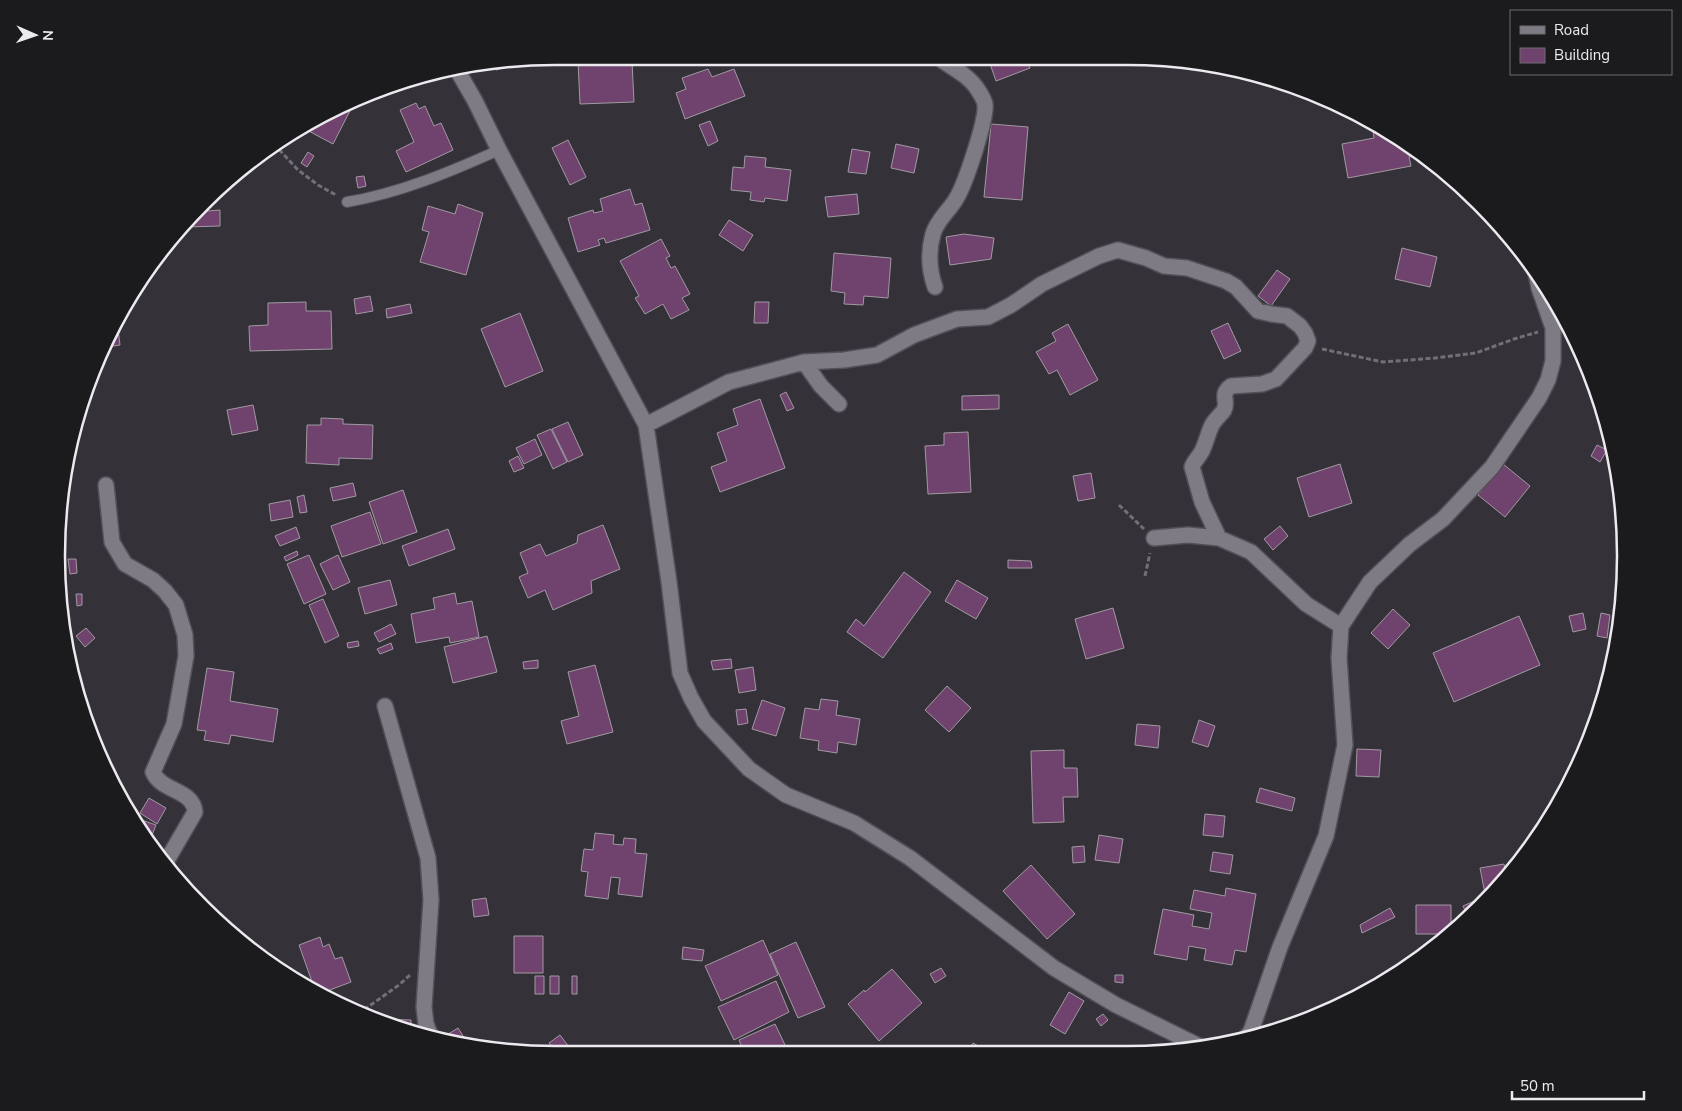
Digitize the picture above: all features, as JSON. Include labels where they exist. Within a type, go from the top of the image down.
[{"type":"street","points":[[935,287],[930,266],[933,234],[941,219],[957,199],[968,175],[983,117],[984,103],[978,89],[949,65]]},
{"type":"street","points":[[460,74],[646,425],[680,672],[691,698],[704,721],[749,768],[786,795],[854,823],[910,858],[1054,968],[1116,1005],[1191,1042]]},
{"type":"street","points":[[646,425],[728,382],[804,362],[844,360],[877,355],[914,335],[957,319],[988,317],[1012,305],[1042,284],[1099,256],[1118,250],[1146,258],[1164,266],[1187,268],[1226,281],[1236,287],[1258,311],[1287,316],[1305,333],[1308,341],[1305,348],[1276,379],[1262,384],[1231,386],[1224,393],[1226,406],[1224,412],[1212,425],[1192,468],[1202,502],[1219,538]]},
{"type":"street","points":[[1250,1030],[1280,947],[1326,836],[1344,745],[1338,658],[1341,626],[1370,582],[1410,544],[1443,519],[1492,467],[1539,398],[1548,380],[1553,361],[1553,328],[1539,291]]},
{"type":"street","points":[[804,362],[821,386],[839,404]]},
{"type":"street","points":[[106,484],[112,542],[125,564],[153,580],[166,591],[176,605],[185,635],[186,656],[174,724],[153,772],[157,779],[167,787],[191,799],[195,812],[169,857]]},
{"type":"street","points":[[1154,538],[1188,535],[1219,538],[1252,552],[1306,604],[1341,626]]},
{"type":"street","points":[[384,706],[428,858],[431,900],[424,1006],[428,1029]]},
{"type":"lane","points":[[347,202],[374,198],[447,173],[499,150]]},
{"type":"path","points":[[280,150],[298,170],[347,202]]},
{"type":"path","points":[[1308,341],[1325,351],[1383,362],[1476,353],[1514,339],[1553,328]]},
{"type":"path","points":[[1119,506],[1154,538],[1145,576]]},
{"type":"path","points":[[366,1008],[398,985],[427,956]]},
{"type":"building","points":[[578,65],[632,65],[634,102],[580,104]]},
{"type":"building","points":[[990,65],[1029,65],[1030,68],[996,81]]},
{"type":"building","points":[[708,69],[712,77],[734,69],[745,96],[685,119],[676,93],[686,89],[682,78]]},
{"type":"building","points":[[416,103],[419,109],[425,106],[434,126],[441,123],[453,150],[406,172],[396,151],[414,142],[400,110]]},
{"type":"building","points":[[350,111],[333,144],[309,131]]},
{"type":"building","points":[[710,121],[718,141],[708,146],[699,125]]},
{"type":"building","points":[[991,124],[1028,127],[1022,200],[984,197]]},
{"type":"building","points":[[1373,132],[1411,156],[1409,157],[1411,166],[1348,178],[1342,144],[1374,138]]},
{"type":"building","points":[[568,140],[586,177],[570,185],[552,148]]},
{"type":"building","points":[[896,144],[919,149],[914,173],[891,168]]},
{"type":"building","points":[[852,149],[870,152],[866,174],[848,172]]},
{"type":"building","points":[[308,152],[314,156],[307,167],[301,163]]},
{"type":"building","points":[[745,156],[766,158],[765,167],[791,170],[787,201],[765,198],[764,202],[750,200],[751,192],[731,190],[733,167],[744,168]]},
{"type":"building","points":[[364,176],[366,186],[358,188],[356,177]]},
{"type":"building","points":[[630,189],[635,205],[642,203],[650,230],[606,243],[604,238],[598,240],[600,245],[578,252],[568,218],[593,210],[594,213],[603,211],[600,199]]},
{"type":"building","points":[[857,194],[859,214],[828,217],[825,197]]},
{"type":"building","points":[[458,204],[483,213],[466,275],[420,262],[429,232],[422,230],[428,206],[455,214]]},
{"type":"building","points":[[220,210],[220,226],[192,227],[207,211]]},
{"type":"building","points":[[729,220],[753,235],[743,251],[719,235]]},
{"type":"building","points":[[964,234],[994,238],[991,259],[950,265],[946,237]]},
{"type":"building","points":[[661,239],[670,256],[666,258],[671,268],[675,266],[690,294],[682,298],[689,310],[671,319],[663,304],[645,314],[635,298],[639,296],[620,261]]},
{"type":"building","points":[[1402,248],[1437,257],[1430,287],[1395,279]]},
{"type":"building","points":[[834,253],[891,258],[888,298],[864,296],[863,305],[844,304],[845,293],[831,291]]},
{"type":"building","points":[[1277,270],[1290,279],[1271,306],[1258,296]]},
{"type":"building","points":[[370,296],[373,311],[356,314],[354,299]]},
{"type":"building","points":[[306,302],[306,311],[331,311],[332,349],[250,351],[249,326],[268,325],[268,303]]},
{"type":"building","points":[[755,302],[769,302],[768,323],[754,323]]},
{"type":"building","points":[[410,304],[412,313],[387,318],[386,309]]},
{"type":"building","points":[[520,313],[543,371],[505,387],[481,329]]},
{"type":"building","points":[[1228,323],[1241,351],[1224,359],[1211,331]]},
{"type":"building","points":[[1068,324],[1098,380],[1070,395],[1057,370],[1049,374],[1036,352],[1056,341],[1052,333]]},
{"type":"building","points":[[119,334],[120,345],[113,346]]},
{"type":"building","points":[[786,392],[794,408],[787,411],[780,395]]},
{"type":"building","points":[[999,395],[999,409],[962,410],[962,396]]},
{"type":"building","points":[[760,399],[785,468],[720,492],[711,467],[727,461],[717,433],[738,425],[733,409]]},
{"type":"building","points":[[253,405],[258,430],[232,435],[227,410]]},
{"type":"building","points":[[321,418],[343,419],[343,424],[373,425],[372,459],[339,458],[339,465],[306,463],[307,425],[321,425]]},
{"type":"building","points":[[568,422],[583,455],[568,462],[552,429]]},
{"type":"building","points":[[551,429],[567,462],[553,469],[537,435]]},
{"type":"building","points":[[968,432],[971,492],[928,494],[925,446],[944,445],[944,433]]},
{"type":"building","points":[[535,439],[542,455],[524,464],[516,448]]},
{"type":"building","points":[[1597,445],[1605,449],[1606,452],[1600,462],[1591,456]]},
{"type":"building","points":[[518,456],[524,468],[514,472],[509,461]]},
{"type":"building","points":[[1340,464],[1352,503],[1309,517],[1297,478]]},
{"type":"building","points":[[1503,464],[1530,486],[1505,517],[1478,495]]},
{"type":"building","points":[[1091,473],[1095,498],[1078,501],[1073,476]]},
{"type":"building","points":[[353,483],[356,496],[333,501],[330,488]]},
{"type":"building","points":[[403,490],[417,532],[383,544],[369,502]]},
{"type":"building","points":[[304,495],[307,512],[300,513],[297,497]]},
{"type":"building","points":[[290,500],[293,517],[271,521],[269,504]]},
{"type":"building","points":[[370,512],[381,544],[342,557],[331,526]]},
{"type":"building","points":[[603,525],[620,569],[591,581],[592,593],[553,610],[545,590],[528,598],[519,577],[528,573],[520,553],[540,544],[546,556],[577,543],[578,535]]},
{"type":"building","points":[[1280,526],[1288,536],[1273,550],[1264,539]]},
{"type":"building","points":[[296,527],[300,538],[280,546],[275,536]]},
{"type":"building","points":[[448,529],[455,549],[409,566],[402,546]]},
{"type":"building","points":[[297,551],[298,555],[286,561],[284,557]]},
{"type":"building","points":[[309,555],[326,594],[304,604],[287,564]]},
{"type":"building","points":[[338,555],[350,582],[333,590],[320,564]]},
{"type":"building","points":[[68,559],[76,559],[77,573],[70,574]]},
{"type":"building","points":[[1008,560],[1031,561],[1032,568],[1008,568]]},
{"type":"building","points":[[904,572],[931,592],[883,658],[847,632],[856,619],[864,626]]},
{"type":"building","points":[[390,580],[397,605],[365,614],[358,588]]},
{"type":"building","points":[[957,580],[988,598],[976,619],[945,601]]},
{"type":"building","points":[[455,593],[457,604],[472,601],[479,637],[450,643],[449,637],[416,643],[411,614],[435,609],[433,598]]},
{"type":"building","points":[[76,594],[82,594],[82,605],[77,606]]},
{"type":"building","points":[[323,599],[339,636],[325,643],[309,605]]},
{"type":"building","points":[[1113,608],[1124,648],[1086,659],[1075,619]]},
{"type":"building","points":[[1393,609],[1410,625],[1388,649],[1371,633]]},
{"type":"building","points":[[1583,613],[1586,629],[1573,632],[1569,616]]},
{"type":"building","points":[[1601,613],[1610,615],[1607,638],[1597,636]]},
{"type":"building","points":[[1519,616],[1540,665],[1454,702],[1433,653]]},
{"type":"building","points":[[391,624],[396,634],[379,642],[374,633]]},
{"type":"building","points":[[86,628],[95,638],[85,647],[76,636]]},
{"type":"building","points":[[487,636],[497,672],[453,683],[444,647]]},
{"type":"building","points":[[358,641],[359,646],[348,648],[347,643]]},
{"type":"building","points":[[391,643],[393,649],[380,654],[377,649]]},
{"type":"building","points":[[731,659],[732,668],[713,670],[711,661]]},
{"type":"building","points":[[538,660],[538,668],[524,669],[523,662]]},
{"type":"building","points":[[595,665],[613,732],[567,744],[561,721],[579,716],[568,672]]},
{"type":"building","points":[[753,667],[756,690],[739,693],[735,670]]},
{"type":"building","points":[[207,668],[234,672],[230,701],[278,709],[273,742],[231,735],[229,744],[204,740],[206,731],[197,730]]},
{"type":"building","points":[[947,686],[971,708],[949,732],[925,710]]},
{"type":"building","points":[[821,699],[838,701],[836,715],[860,719],[856,745],[838,742],[837,753],[818,750],[819,741],[800,738],[805,708],[819,710]]},
{"type":"building","points":[[762,700],[785,708],[776,736],[752,729]]},
{"type":"building","points":[[746,709],[748,723],[738,725],[736,710]]},
{"type":"building","points":[[1199,720],[1215,726],[1208,747],[1192,742]]},
{"type":"building","points":[[1137,724],[1160,726],[1158,748],[1135,745]]},
{"type":"building","points":[[1357,749],[1381,750],[1379,777],[1356,776]]},
{"type":"building","points":[[1064,750],[1064,768],[1077,768],[1078,797],[1063,797],[1064,822],[1033,823],[1031,751]]},
{"type":"building","points":[[1260,788],[1295,798],[1292,811],[1256,802]]},
{"type":"building","points":[[149,798],[166,808],[157,824],[140,813]]},
{"type":"building","points":[[1205,814],[1225,816],[1223,837],[1203,835]]},
{"type":"building","points":[[143,821],[156,825],[152,834]]},
{"type":"building","points":[[595,833],[614,835],[613,844],[623,845],[624,838],[636,839],[635,853],[647,854],[642,897],[618,894],[620,878],[611,877],[608,899],[585,896],[588,872],[581,871],[584,849],[593,850]]},
{"type":"building","points":[[1099,835],[1123,839],[1119,863],[1095,860]]},
{"type":"building","points":[[1084,846],[1085,862],[1073,863],[1072,847]]},
{"type":"building","points":[[1213,852],[1233,855],[1230,874],[1210,871]]},
{"type":"building","points":[[1504,864],[1505,867],[1484,890],[1480,868]]},
{"type":"building","points":[[1031,865],[1075,914],[1047,939],[1003,891]]},
{"type":"building","points":[[1226,888],[1256,894],[1246,952],[1235,950],[1232,965],[1204,960],[1206,949],[1189,946],[1187,960],[1154,954],[1163,909],[1194,915],[1192,926],[1209,929],[1212,913],[1190,909],[1194,890],[1225,896]]},
{"type":"building","points":[[486,898],[489,915],[474,917],[472,900]]},
{"type":"building","points":[[1474,901],[1465,910],[1463,906]]},
{"type":"building","points":[[1416,905],[1451,905],[1451,923],[1438,934],[1416,934]]},
{"type":"building","points":[[1390,908],[1395,917],[1362,933],[1360,925]]},
{"type":"building","points":[[514,936],[543,936],[543,973],[514,973]]},
{"type":"building","points":[[320,937],[323,947],[329,944],[335,959],[342,957],[351,982],[329,990],[312,981],[299,945]]},
{"type":"building","points":[[763,940],[778,975],[721,1001],[705,966]]},
{"type":"building","points":[[796,942],[825,1007],[798,1018],[770,954]]},
{"type":"building","points":[[683,947],[704,950],[702,961],[682,959]]},
{"type":"building","points":[[941,968],[946,976],[935,983],[930,974]]},
{"type":"building","points":[[892,969],[922,1003],[879,1041],[848,1004]]},
{"type":"building","points":[[1115,975],[1123,975],[1123,983],[1115,982]]},
{"type":"building","points":[[535,976],[544,976],[544,994],[535,994]]},
{"type":"building","points":[[550,976],[559,976],[559,994],[550,994]]},
{"type":"building","points":[[572,976],[577,976],[577,994],[572,994]]},
{"type":"building","points":[[776,981],[789,1012],[734,1040],[718,1007]]},
{"type":"building","points":[[1069,992],[1084,1001],[1065,1034],[1050,1025]]},
{"type":"building","points":[[1103,1014],[1108,1020],[1101,1026],[1096,1019]]},
{"type":"building","points":[[397,1020],[411,1020],[411,1024]]},
{"type":"building","points":[[775,1024],[786,1046],[742,1046],[739,1040]]},
{"type":"building","points":[[458,1028],[464,1038],[460,1037],[448,1034]]},
{"type":"building","points":[[560,1035],[568,1046],[551,1046],[549,1043]]}]
